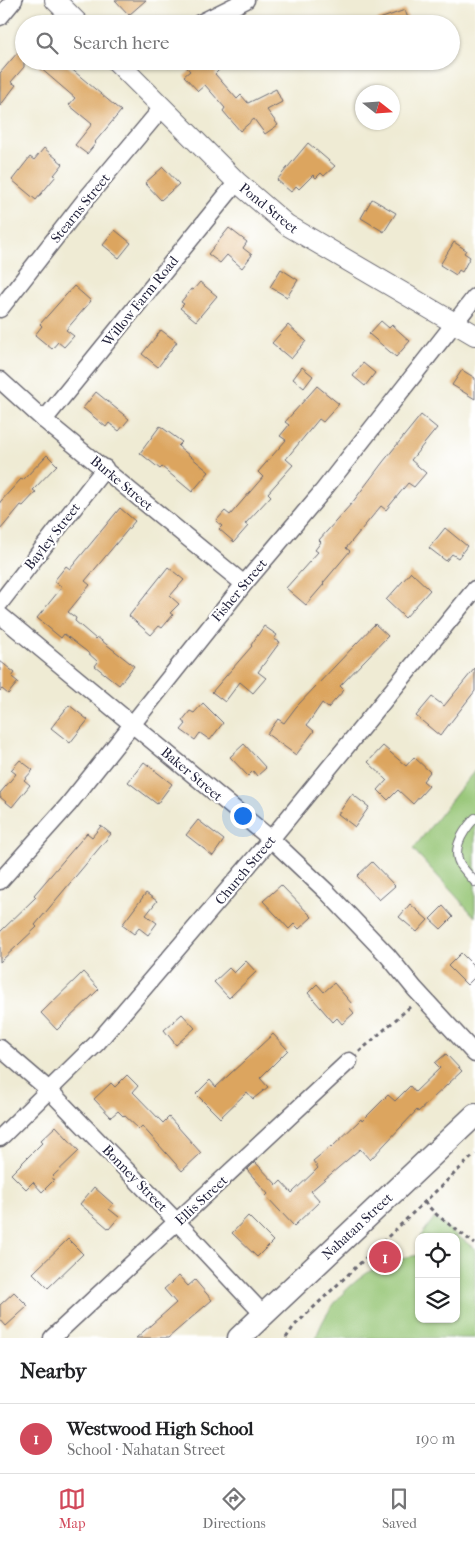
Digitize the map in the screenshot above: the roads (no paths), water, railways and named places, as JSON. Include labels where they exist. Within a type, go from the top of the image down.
[{"type":"main road","name":"Nahatan Street","points":[[239,1338],[475,1115]]},
{"type":"street","points":[[0,17],[14,0]]},
{"type":"street","points":[[55,0],[70,15]]},
{"type":"street","points":[[216,15],[246,0]]},
{"type":"street","name":"Pond Street","points":[[128,70],[162,108],[236,182],[287,225],[475,335]]},
{"type":"street","name":"Stearns Street","points":[[0,309],[85,200],[162,108]]},
{"type":"street","name":"Willow Farm Road","points":[[44,420],[236,182]]},
{"type":"street","name":"Fisher Street","points":[[0,881],[68,804],[244,584],[322,492],[475,297]]},
{"type":"street","name":"Burke Street","points":[[0,380],[44,420],[244,584]]},
{"type":"street","name":"Bayley Street","points":[[0,604],[104,468]]},
{"type":"street","name":"Church Street","points":[[0,1138],[97,1043],[271,839],[475,589]]},
{"type":"street","name":"Baker Street","points":[[0,615],[271,839],[327,892],[382,949],[475,1054]]},
{"type":"street","name":"Bonney Street","points":[[0,1048],[49,1090],[264,1314]]},
{"type":"street","name":"Ellis Street","points":[[52,1338],[350,1060]]},
{"type":"lane","points":[[475,818],[464,831],[458,846],[459,862],[475,882]]},
{"type":"place","name":"Westwood High School","points":[[385,1257]]}]
